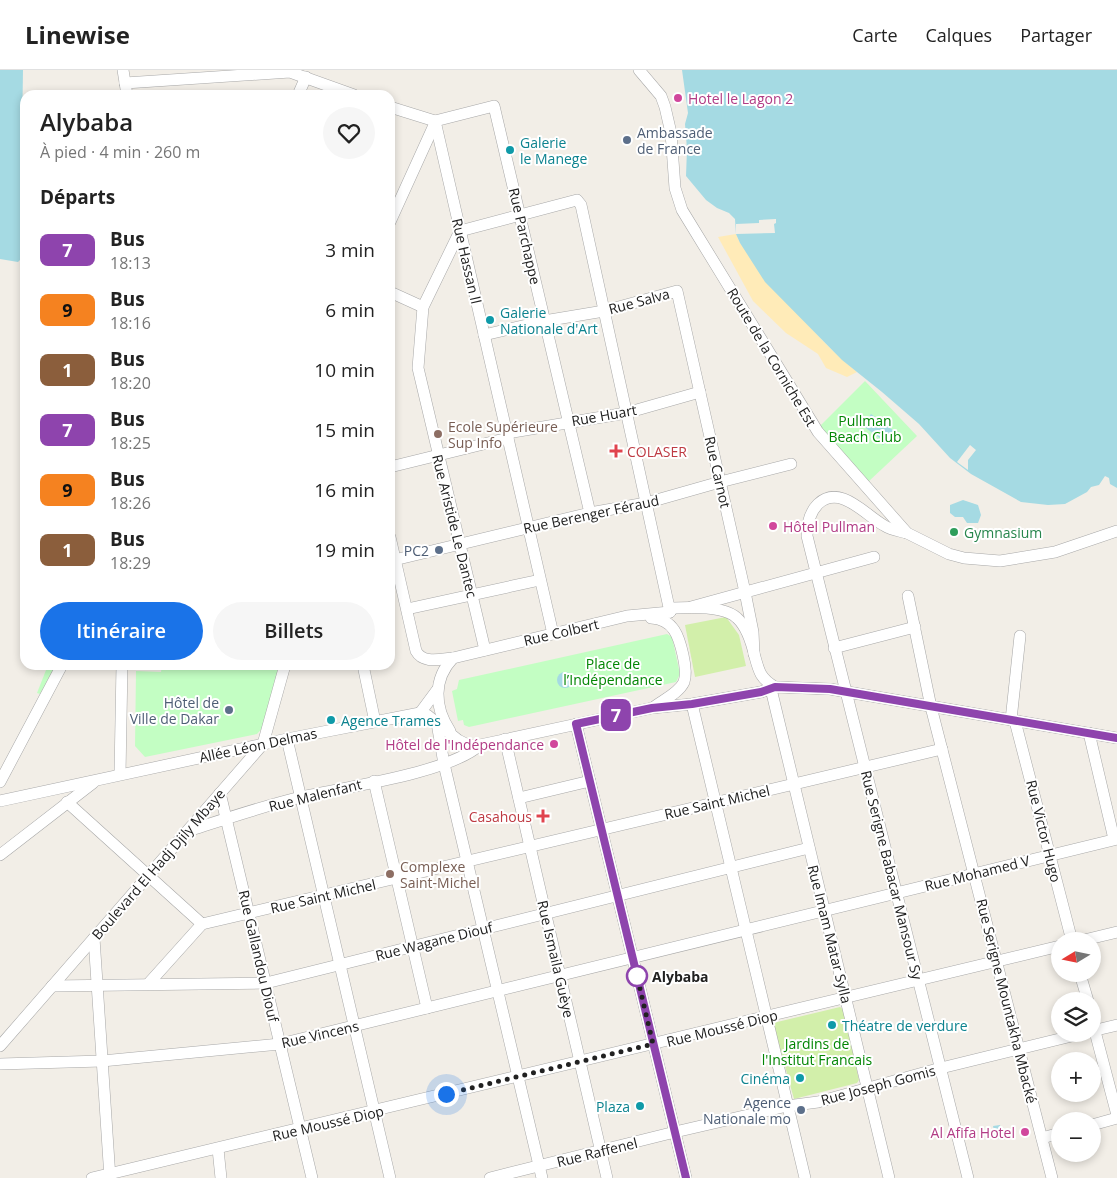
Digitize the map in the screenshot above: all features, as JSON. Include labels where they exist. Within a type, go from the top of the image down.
[{"type":"street","points":[[123,70],[128,89]]},
{"type":"street","points":[[128,89],[131,70]]},
{"type":"street","name":"Route de la Corniche Est","points":[[639,70],[661,96],[665,107],[671,133],[675,188],[682,210],[818,432],[907,533],[926,543],[964,558],[1000,561],[1055,552],[1117,531]]},
{"type":"street","points":[[128,89],[289,71],[341,90]]},
{"type":"street","points":[[300,90],[306,77]]},
{"type":"street","name":"Rue Parchappe","points":[[435,122],[494,106],[590,513]]},
{"type":"street","points":[[395,109],[435,122],[395,203]]},
{"type":"street","name":"Rue Hassan ll","points":[[435,122],[553,634]]},
{"type":"street","points":[[460,231],[577,200],[581,204],[670,612]]},
{"type":"street","name":"Rue Aristide Le Dantec","points":[[460,231],[423,307],[418,368],[485,650]]},
{"type":"street","name":"Rue Salva","points":[[484,335],[544,321],[604,311],[677,291]]},
{"type":"street","name":"Rue Carnot","points":[[677,291],[745,592],[753,632],[754,654]]},
{"type":"street","points":[[395,294],[423,307]]},
{"type":"street","name":"Rue Huart","points":[[395,466],[568,422],[626,413],[700,392]]},
{"type":"street","name":"Rue Berenger Féraud","points":[[395,560],[590,513],[646,503],[791,464]]},
{"type":"street","name":"Rue Serigne Babacar Mansour Sy","points":[[907,533],[884,526],[848,501],[834,497],[827,498],[815,507],[808,524],[807,536],[968,1178]]},
{"type":"street","points":[[691,607],[874,557]]},
{"type":"street","points":[[395,567],[407,609],[540,580]]},
{"type":"street","name":"Rue Serigne Mountakha Mbacké","points":[[908,596],[931,707],[1052,1178]]},
{"type":"street","points":[[691,607],[724,612],[737,618],[746,631],[759,672],[765,682],[773,688]]},
{"type":"street","name":"Rue Colbert","points":[[407,609],[416,651],[420,658],[426,660],[453,658],[627,616],[670,612],[673,608],[691,607]]},
{"type":"street","points":[[627,616],[662,619],[674,628],[680,640],[685,666],[683,684],[678,690],[652,708]]},
{"type":"street","points":[[834,648],[914,627]]},
{"type":"street","points":[[1013,720],[1020,636]]},
{"type":"street","points":[[453,658],[441,675],[437,690],[420,713],[437,723],[464,744],[480,745],[652,708],[692,704],[773,688],[846,692],[1117,738]]},
{"type":"street","points":[[0,782],[59,670]]},
{"type":"street","points":[[120,774],[122,670]]},
{"type":"street","name":"Boulevard El Hadj Djily Mbaye","points":[[0,1046],[264,744],[283,670]]},
{"type":"street","points":[[364,670],[375,722]]},
{"type":"street","name":"Rue Imam Matar Sylla","points":[[773,688],[809,848],[889,1178]]},
{"type":"street","points":[[437,690],[443,719],[452,735]]},
{"type":"street","points":[[692,704],[805,1178]]},
{"type":"street","name":"Allée Léon Delmas","points":[[97,781],[120,774],[287,738],[420,713]]},
{"type":"street","name":"Rue Victor Hugo","points":[[1013,720],[1070,932]]},
{"type":"street","points":[[437,723],[444,764],[542,1178]]},
{"type":"street","points":[[576,724],[686,1178]]},
{"type":"street","points":[[1089,733],[1115,839]]},
{"type":"street","points":[[287,738],[299,798],[341,964],[390,1178]]},
{"type":"street","name":"Rue Ismaila Guèye","points":[[505,739],[607,1178]]},
{"type":"street","name":"Rue Malenfant","points":[[188,830],[299,798],[444,764],[470,752],[480,745]]},
{"type":"street","name":"Rue Saint Michel","points":[[202,924],[942,749]]},
{"type":"street","points":[[0,801],[97,781]]},
{"type":"street","points":[[0,855],[97,781]]},
{"type":"street","points":[[374,781],[427,1008]]},
{"type":"street","points":[[519,798],[590,781]]},
{"type":"street","name":"Rue Gallandou Diouf","points":[[220,793],[312,1178]]},
{"type":"street","points":[[67,802],[202,924],[149,983]]},
{"type":"street","name":"Rue Mohamed V","points":[[633,958],[1115,839]]},
{"type":"street","name":"Rue Wagane Diouf","points":[[52,986],[149,983],[266,983],[809,848]]},
{"type":"street","points":[[1101,936],[1117,932]]},
{"type":"street","points":[[94,938],[110,1176]]},
{"type":"street","name":"Rue Moussé Diop","points":[[92,1178],[110,1176],[218,1148],[301,1130],[1051,948]]},
{"type":"street","name":"Rue Vincens","points":[[0,1064],[102,1061],[280,1044],[633,958]]},
{"type":"street","points":[[1101,1026],[1117,1024]]},
{"type":"street","name":"Rue Joseph Gomis","points":[[674,1132],[787,1106],[818,1102],[941,1068],[1051,1041]]},
{"type":"street","points":[[1097,1042],[1117,1116],[1101,1121]]},
{"type":"street","name":"Rue Raffenel","points":[[490,1178],[674,1132]]},
{"type":"street","points":[[1042,1138],[1051,1136]]},
{"type":"street","points":[[218,1148],[221,1178]]},
{"type":"green space","name":"Pullman Beach Club","points":[[865,381],[917,436],[868,482],[820,426]]},
{"type":"green space","points":[[726,617],[739,635],[746,666],[695,677],[685,625]]},
{"type":"green space","name":"Place de l’Indépendance","points":[[667,634],[672,637],[680,674],[676,682],[469,727],[464,725],[463,720],[458,721],[452,691],[457,689],[459,680]]},
{"type":"green space","points":[[46,670],[53,670],[40,694],[37,693]]},
{"type":"green space","points":[[161,670],[280,670],[267,723],[257,734],[145,757],[135,746],[136,671],[161,672]]},
{"type":"green space","name":"Jardins de l'Institut Francais","points":[[840,1007],[844,1010],[859,1080],[857,1083],[794,1099],[773,1023]]},
{"type":"sand","points":[[736,234],[740,243],[810,327],[857,372],[847,377],[826,368],[818,354],[786,333],[753,301],[718,237]]},
{"type":"water","points":[[0,70],[23,70],[23,90],[20,90],[20,260],[18,262],[0,259]]},
{"type":"water","points":[[682,70],[1117,70],[1117,488],[1110,484],[1109,478],[1105,476],[1099,485],[1091,487],[1087,492],[1065,504],[1048,505],[1021,502],[971,474],[950,458],[919,424],[842,360],[765,282],[740,243],[736,234],[735,219],[729,213],[717,208],[706,200],[686,176],[687,149],[685,124],[688,113]]},
{"type":"water","points":[[871,414],[894,431],[883,445],[880,442],[881,439],[863,426]]},
{"type":"water","points":[[963,500],[978,505],[981,515],[978,523],[967,523],[963,517],[955,517],[950,513],[950,505]]},
{"type":"water","points":[[565,672],[571,674],[573,680],[571,686],[565,688],[559,686],[557,680],[559,674]]},
{"type":"water","points":[[1000,1125],[1003,1138],[996,1139],[993,1126]]},
{"type":"pier","points":[[776,219],[774,224],[775,233],[736,234],[736,224],[759,223],[759,220]]},
{"type":"pier","points":[[970,445],[976,450],[968,460],[968,470],[957,462]]},
{"type":"bus line","name":"7","points":[[686,1178],[576,724],[652,708],[692,704],[761,692],[775,687],[830,689],[1117,738]]},
{"type":"place","name":"Hotel le Lagon 2","points":[[678,98]]},
{"type":"place","name":"Ambassade de France","points":[[627,140]]},
{"type":"place","name":"Galerie le Manege","points":[[510,150]]},
{"type":"place","name":"Galerie Nationale d'Art","points":[[490,320]]},
{"type":"place","name":"Ecole Supérieure Sup Info","points":[[438,434]]},
{"type":"place","name":"COLASER","points":[[616,451]]},
{"type":"place","name":"Hôtel Pullman","points":[[773,526]]},
{"type":"place","name":"Gymnasium","points":[[954,532]]},
{"type":"place","name":"PC2","points":[[439,550]]},
{"type":"place","name":"Hôtel de Ville de Dakar","points":[[229,710]]},
{"type":"place","name":"Agence Trames","points":[[331,720]]},
{"type":"place","name":"Hôtel de l'Indépendance","points":[[554,744]]},
{"type":"place","name":"Casahous","points":[[543,816]]},
{"type":"place","name":"Complexe Saint-Michel","points":[[390,874]]},
{"type":"place","name":"Alybaba","points":[[637,976]]},
{"type":"place","name":"Théatre de verdure","points":[[832,1025]]},
{"type":"place","name":"Cinéma","points":[[800,1078]]},
{"type":"place","name":"Plaza","points":[[640,1106]]},
{"type":"place","name":"Agence Nationale mo","points":[[801,1110]]},
{"type":"place","name":"Al Afifa Hotel","points":[[1025,1132]]},
{"type":"route","points":[[446,1094],[653,1044],[637,976]]}]
